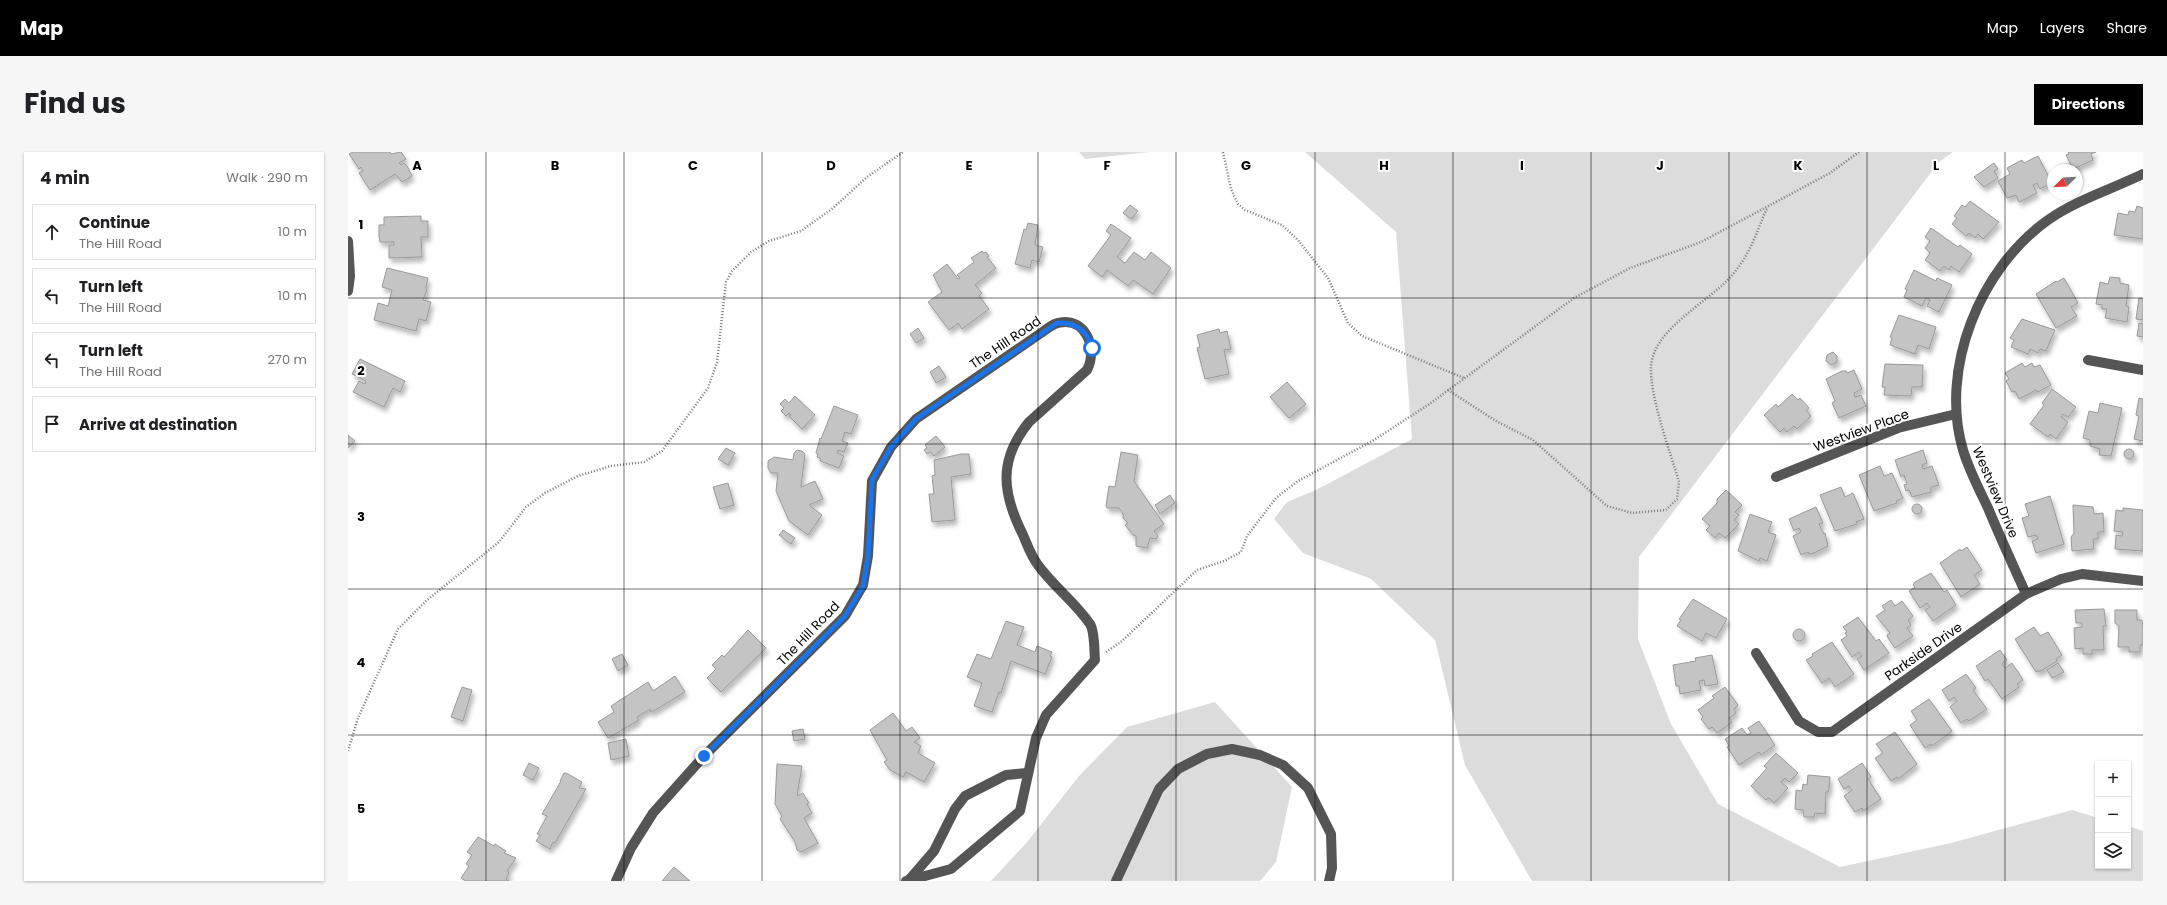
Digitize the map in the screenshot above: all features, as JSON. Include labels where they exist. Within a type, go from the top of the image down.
[{"type":"street","name":"Westview Drive","points":[[2026,594],[1969,467],[1963,450],[1956,414],[1957,382],[1962,355],[1980,301],[1999,269],[2023,241],[2060,212],[2143,174]]},
{"type":"street","points":[[348,242],[350,276],[348,291]]},
{"type":"street","name":"The Hill Road","points":[[616,881],[631,848],[653,812],[704,756],[845,616],[863,586],[868,556],[872,480],[891,447],[916,419],[1057,323],[1073,324],[1086,333],[1092,348],[1090,363],[1087,370],[1028,422],[1020,432],[1014,443],[1006,468],[1007,493],[1014,517],[1037,564],[1091,626],[1095,660]]},
{"type":"street","points":[[2088,360],[2143,370]]},
{"type":"street","name":"Westview Place","points":[[1776,477],[1898,428],[1956,414]]},
{"type":"street","name":"Parkside Drive","points":[[1756,654],[1800,721],[1818,732],[1832,732],[2026,594],[2062,578],[2082,574],[2143,581]]},
{"type":"street","points":[[908,881],[951,869],[1020,811],[1027,773],[1036,738],[1046,715],[1095,660]]},
{"type":"street","points":[[1116,881],[1159,789],[1178,769],[1207,754],[1232,749],[1260,755],[1283,765],[1308,788],[1330,834],[1332,868],[1329,881]]},
{"type":"street","points":[[908,881],[934,850],[955,809],[965,796],[1006,775],[1027,773]]},
{"type":"path","points":[[348,751],[358,718],[398,629],[426,601],[499,542],[526,507],[545,493],[578,476],[611,466],[644,462],[662,451],[708,388],[717,362],[726,282],[732,271],[751,252],[768,241],[801,231],[833,208],[867,177],[903,152]]},
{"type":"path","points":[[1223,152],[1231,189],[1238,204],[1245,210],[1282,225],[1298,240],[1328,278],[1348,324],[1352,328],[1362,336],[1464,379]]},
{"type":"path","points":[[1095,660],[1122,641],[1197,570],[1224,561],[1241,552],[1247,536],[1276,498],[1298,481],[1374,440],[1464,379],[1574,298],[1630,268],[1701,242],[1830,173],[1859,152]]},
{"type":"path","points":[[1448,390],[1496,422],[1533,440],[1607,506],[1632,513],[1666,510],[1677,499],[1679,482],[1652,385],[1651,366],[1656,349],[1669,330],[1718,290],[1734,273],[1751,248],[1766,210],[1780,200]]},
{"type":"shaded area","points":[[1079,152],[1149,152],[1085,159]]},
{"type":"shaded area","points":[[1305,152],[1953,152],[1939,162],[1639,557],[1638,639],[1671,724],[1718,804],[1840,867],[1951,843],[2072,810],[2095,817],[2095,869],[2131,869],[2131,827],[2143,831],[2143,881],[1532,881],[1465,765],[1435,640],[1371,579],[1303,553],[1274,519],[1287,502],[1316,490],[1412,439],[1396,232]]},
{"type":"shaded area","points":[[1215,702],[1292,787],[1276,862],[1260,881],[991,881],[1028,841],[1079,776],[1127,727]]},
{"type":"building","points":[[353,152],[390,152],[391,154],[401,152],[406,159],[399,163],[401,165],[404,163],[407,166],[412,176],[402,182],[395,174],[370,190],[359,173],[363,171],[361,167],[359,169],[349,154]]},
{"type":"building","points":[[2068,152],[2096,152],[2091,154],[2093,160],[2083,164],[2070,164],[2066,155],[2069,154]]},
{"type":"building","points":[[2038,156],[2047,173],[2047,186],[2040,189],[2037,183],[2033,185],[2037,193],[2019,202],[2016,195],[2007,198],[1998,181],[2010,174],[2007,168],[2022,160],[2024,163]]},
{"type":"building","points":[[1994,163],[1998,169],[1994,171],[1998,178],[1984,187],[1974,177]]},
{"type":"building","points":[[1970,201],[1999,222],[1983,239],[1978,234],[1975,238],[1969,233],[1966,236],[1952,224],[1957,218],[1954,216],[1962,205],[1965,207]]},
{"type":"building","points":[[1130,205],[1138,211],[1131,219],[1123,213]]},
{"type":"building","points":[[2137,206],[2143,208],[2143,239],[2114,235],[2118,213],[2128,215],[2129,211],[2135,212]]},
{"type":"building","points":[[421,216],[421,221],[428,221],[428,237],[421,237],[422,257],[389,258],[389,245],[394,245],[394,242],[380,242],[379,236],[379,225],[384,225],[384,217]]},
{"type":"building","points":[[1028,223],[1038,225],[1035,245],[1043,247],[1039,262],[1032,260],[1030,268],[1015,264],[1024,229],[1026,230]]},
{"type":"building","points":[[1111,224],[1131,238],[1117,257],[1125,263],[1134,252],[1145,260],[1151,252],[1171,268],[1153,294],[1133,280],[1128,286],[1107,270],[1102,277],[1088,266],[1111,235],[1106,231]]},
{"type":"building","points":[[1931,228],[1958,247],[1960,245],[1972,254],[1959,272],[1951,266],[1949,270],[1944,266],[1940,271],[1925,260],[1930,253],[1925,248],[1930,241],[1925,237]]},
{"type":"building","points":[[982,251],[984,253],[986,252],[989,256],[987,257],[996,268],[975,285],[982,293],[979,296],[989,309],[962,329],[958,323],[949,330],[928,302],[942,292],[933,275],[947,264],[958,279],[960,278],[957,275],[974,262],[971,258]]},
{"type":"building","points":[[387,268],[428,278],[427,290],[423,300],[431,302],[426,321],[419,319],[416,331],[374,320],[378,303],[388,306],[392,290],[382,287]]},
{"type":"building","points":[[1914,270],[1936,281],[1937,278],[1952,285],[1939,312],[1927,306],[1930,300],[1926,298],[1922,306],[1904,297],[1907,290],[1905,289]]},
{"type":"building","points":[[2110,277],[2120,278],[2120,283],[2129,285],[2126,306],[2129,307],[2127,322],[2105,318],[2107,309],[2102,309],[2102,305],[2096,304],[2100,282],[2108,284]]},
{"type":"building","points":[[2064,278],[2078,303],[2071,307],[2077,316],[2056,328],[2036,294],[2056,281],[2057,282]]},
{"type":"building","points":[[2139,298],[2143,299],[2143,320],[2136,319]]},
{"type":"building","points":[[1899,315],[1936,327],[1929,349],[1918,345],[1915,354],[1890,345],[1892,338],[1890,337]]},
{"type":"building","points":[[2022,319],[2055,330],[2046,351],[2040,349],[2038,353],[2030,349],[2028,354],[2011,347],[2014,340],[2010,338]]},
{"type":"building","points":[[2139,323],[2143,324],[2143,337],[2137,336]]},
{"type":"building","points":[[918,328],[924,338],[916,343],[910,334]]},
{"type":"building","points":[[1219,329],[1220,333],[1227,331],[1231,349],[1224,350],[1229,374],[1205,379],[1197,348],[1200,347],[1197,335]]},
{"type":"building","points":[[1833,352],[1837,356],[1837,362],[1831,365],[1826,361],[1827,355]]},
{"type":"building","points":[[360,359],[405,381],[400,392],[393,388],[384,407],[353,392],[359,381],[365,384],[366,381],[352,374]]},
{"type":"building","points":[[2022,363],[2025,367],[2032,363],[2034,367],[2040,365],[2051,385],[2038,392],[2036,390],[2019,399],[2015,391],[2012,392],[2006,381],[2009,379],[2005,373]]},
{"type":"building","points":[[1885,364],[1923,365],[1922,387],[1912,387],[1911,396],[1884,395],[1885,387],[1882,387]]},
{"type":"building","points":[[939,366],[946,377],[936,383],[930,372]]},
{"type":"building","points":[[1854,370],[1862,389],[1854,393],[1855,397],[1861,395],[1866,406],[1839,418],[1832,403],[1835,401],[1826,379],[1842,371],[1846,371],[1847,373]]},
{"type":"building","points":[[1287,382],[1306,404],[1289,418],[1270,397]]},
{"type":"building","points":[[2052,389],[2076,407],[2068,417],[2063,414],[2061,417],[2068,422],[2056,439],[2050,434],[2048,437],[2030,424],[2044,405],[2042,403]]},
{"type":"building","points":[[1792,394],[1798,400],[1800,398],[1809,408],[1806,410],[1811,416],[1797,429],[1794,426],[1787,432],[1784,428],[1780,432],[1764,415],[1776,404],[1778,407]]},
{"type":"building","points":[[795,396],[815,415],[802,429],[789,416],[791,415],[789,413],[786,416],[781,411],[784,408],[780,404],[785,399],[789,403]]},
{"type":"building","points":[[2139,398],[2143,399],[2143,441],[2134,439],[2139,416],[2136,415]]},
{"type":"building","points":[[2100,403],[2122,408],[2111,456],[2099,455],[2100,449],[2090,446],[2090,440],[2083,438],[2089,411],[2098,413]]},
{"type":"building","points":[[834,406],[858,415],[851,434],[845,432],[842,441],[848,443],[844,452],[838,450],[837,453],[844,456],[839,468],[820,461],[821,459],[817,457],[818,454],[816,453],[820,438],[821,439]]},
{"type":"building","points":[[348,435],[355,441],[348,448]]},
{"type":"building","points":[[936,436],[945,447],[934,456],[931,452],[927,454],[924,450],[927,448],[925,445]]},
{"type":"building","points":[[726,448],[735,453],[728,465],[718,459]]},
{"type":"building","points":[[2127,449],[2131,449],[2133,450],[2133,458],[2127,459],[2124,456],[2124,452]]},
{"type":"building","points":[[797,450],[802,451],[805,454],[801,487],[815,481],[823,499],[809,505],[822,515],[808,535],[789,521],[776,491],[778,473],[771,473],[768,468],[768,461],[774,457],[793,460],[794,453]]},
{"type":"building","points":[[1923,450],[1927,463],[1922,465],[1923,469],[1932,466],[1939,485],[1931,487],[1931,492],[1912,497],[1909,490],[1906,491],[1904,485],[1907,484],[1904,475],[1901,477],[1895,460]]},
{"type":"building","points":[[1121,452],[1138,455],[1134,481],[1164,524],[1154,531],[1158,536],[1156,539],[1150,538],[1147,548],[1136,546],[1136,536],[1133,535],[1125,525],[1128,523],[1123,518],[1123,514],[1119,508],[1107,508],[1106,506],[1109,486],[1115,487]]},
{"type":"building","points":[[961,454],[969,454],[971,474],[951,477],[955,520],[932,522],[929,494],[934,494],[932,476],[935,475],[934,460]]},
{"type":"building","points":[[1880,466],[1884,476],[1892,473],[1903,498],[1896,501],[1897,503],[1874,511],[1859,475]]},
{"type":"building","points":[[728,483],[734,505],[720,509],[713,487]]},
{"type":"building","points":[[1841,487],[1845,497],[1853,493],[1864,519],[1856,522],[1857,524],[1835,531],[1820,495]]},
{"type":"building","points":[[1726,490],[1742,505],[1735,512],[1739,515],[1734,520],[1739,524],[1725,538],[1719,533],[1715,538],[1706,530],[1710,526],[1702,519],[1717,503],[1717,499]]},
{"type":"building","points":[[1170,495],[1175,503],[1160,514],[1155,505]]},
{"type":"building","points":[[2050,496],[2064,544],[2036,553],[2032,541],[2038,539],[2036,535],[2028,537],[2022,518],[2029,516],[2025,504]]},
{"type":"building","points":[[1915,504],[1919,504],[1921,505],[1921,513],[1915,514],[1912,511],[1912,507]]},
{"type":"building","points":[[2073,505],[2093,507],[2094,514],[2103,513],[2104,532],[2098,532],[2098,539],[2093,539],[2094,549],[2072,551],[2071,537],[2074,533]]},
{"type":"building","points":[[1816,507],[1823,523],[1819,524],[1824,534],[1825,533],[1828,546],[1812,554],[1809,554],[1808,552],[1801,555],[1793,536],[1801,532],[1799,528],[1794,531],[1789,519]]},
{"type":"building","points":[[2123,508],[2143,510],[2143,551],[2115,549],[2116,535],[2122,536],[2123,532],[2114,531],[2116,510],[2123,511]]},
{"type":"building","points":[[1750,514],[1772,522],[1768,532],[1776,535],[1767,561],[1760,558],[1759,561],[1738,551]]},
{"type":"building","points":[[783,530],[795,538],[791,544],[779,535]]},
{"type":"building","points":[[1967,547],[1982,570],[1974,575],[1980,584],[1961,597],[1940,563],[1960,549],[1961,551]]},
{"type":"building","points":[[1931,573],[1944,592],[1947,590],[1956,605],[1933,621],[1925,610],[1930,607],[1927,603],[1920,608],[1909,591],[1915,587],[1913,585],[1915,582]]},
{"type":"building","points":[[1693,599],[1727,619],[1716,638],[1706,633],[1702,641],[1677,626],[1681,620],[1679,619]]},
{"type":"building","points":[[1891,600],[1895,606],[1902,601],[1913,616],[1908,620],[1911,625],[1907,628],[1913,636],[1895,648],[1887,635],[1890,633],[1876,616],[1885,610],[1882,606]]},
{"type":"building","points":[[2104,609],[2106,626],[2103,626],[2104,650],[2092,650],[2092,654],[2083,654],[2083,648],[2075,649],[2074,628],[2082,627],[2082,623],[2076,623],[2075,610]]},
{"type":"building","points":[[2115,610],[2137,610],[2137,620],[2142,620],[2143,627],[2143,645],[2140,645],[2140,652],[2129,652],[2129,647],[2118,647],[2119,626],[2115,623]]},
{"type":"building","points":[[1858,617],[1876,641],[1879,639],[1889,653],[1864,670],[1857,659],[1862,656],[1859,652],[1852,657],[1841,640],[1847,636],[1845,633],[1847,632],[1843,627]]},
{"type":"building","points":[[1006,621],[1024,627],[1017,645],[1035,652],[1037,646],[1052,652],[1050,656],[1052,657],[1045,674],[1011,661],[1001,693],[999,692],[992,712],[974,706],[982,683],[967,677],[977,654],[991,659]]},
{"type":"building","points":[[2034,627],[2040,636],[2048,632],[2062,655],[2056,659],[2057,661],[2039,672],[2038,670],[2036,672],[2015,639]]},
{"type":"building","points":[[1797,629],[1801,629],[1805,635],[1801,641],[1797,641],[1793,637],[1793,633]]},
{"type":"building","points":[[748,630],[766,648],[721,692],[707,678],[716,669],[712,665],[722,655],[724,657]]},
{"type":"building","points":[[1832,642],[1854,674],[1835,687],[1829,678],[1822,683],[1806,660],[1813,656],[1812,654]]},
{"type":"building","points":[[2000,650],[2007,660],[2002,664],[2005,668],[2012,663],[2023,680],[2017,684],[2019,687],[2002,699],[1988,679],[1985,681],[1976,666]]},
{"type":"building","points":[[622,654],[628,665],[618,671],[612,659]]},
{"type":"building","points":[[1712,655],[1718,684],[1705,686],[1704,680],[1699,681],[1701,690],[1680,694],[1679,686],[1676,686],[1673,665],[1696,661],[1695,658]]},
{"type":"building","points":[[2058,663],[2064,672],[2052,678],[2047,670]]},
{"type":"building","points":[[1966,674],[1976,688],[1973,690],[1987,709],[1969,721],[1967,719],[1961,723],[1950,707],[1957,701],[1954,697],[1949,701],[1942,690]]},
{"type":"building","points":[[675,676],[685,692],[651,712],[650,709],[637,717],[639,720],[608,738],[598,722],[614,712],[611,706],[648,682],[653,691]]},
{"type":"building","points":[[462,687],[472,690],[463,721],[451,717]]},
{"type":"building","points":[[1725,687],[1738,705],[1734,709],[1736,713],[1729,718],[1732,722],[1717,733],[1712,727],[1709,729],[1701,719],[1703,717],[1698,710],[1714,698],[1712,696]]},
{"type":"building","points":[[1929,699],[1952,731],[1932,746],[1931,744],[1925,748],[1910,725],[1917,720],[1911,711]]},
{"type":"building","points":[[893,713],[906,731],[912,727],[920,738],[914,742],[921,746],[918,753],[935,763],[924,782],[906,772],[903,777],[890,770],[884,762],[887,760],[870,730]]},
{"type":"building","points":[[1759,721],[1775,745],[1761,755],[1759,752],[1739,765],[1727,747],[1729,746],[1725,739],[1742,728],[1747,735],[1751,733],[1748,728]]},
{"type":"building","points":[[803,729],[805,739],[794,741],[792,731]]},
{"type":"building","points":[[1895,732],[1917,764],[1898,779],[1897,777],[1891,781],[1875,758],[1883,753],[1876,744]]},
{"type":"building","points":[[626,739],[629,756],[611,760],[608,743]]},
{"type":"building","points":[[1776,753],[1798,773],[1789,782],[1785,778],[1781,782],[1788,788],[1774,803],[1769,798],[1766,800],[1751,786],[1767,768],[1764,766]]},
{"type":"building","points":[[529,763],[539,768],[533,780],[523,775]]},
{"type":"building","points":[[1862,763],[1871,777],[1868,779],[1881,799],[1863,811],[1862,808],[1855,812],[1844,796],[1852,790],[1849,786],[1844,789],[1838,779]]},
{"type":"building","points":[[777,764],[802,766],[797,796],[803,793],[809,803],[807,804],[812,813],[804,818],[818,843],[801,852],[797,850],[795,842],[780,819],[782,816],[775,804]]},
{"type":"building","points":[[564,773],[582,782],[579,788],[586,789],[555,843],[553,842],[550,849],[536,841],[540,835],[537,834],[547,816],[542,814]]},
{"type":"building","points":[[1808,775],[1830,777],[1829,789],[1828,792],[1826,792],[1825,814],[1815,813],[1814,817],[1804,817],[1803,810],[1795,809],[1796,790],[1802,791],[1803,784],[1807,785]]},
{"type":"building","points":[[478,837],[494,846],[495,844],[506,851],[504,853],[516,858],[507,871],[509,873],[506,879],[509,881],[466,881],[461,878],[469,866],[466,864],[472,855],[467,852]]},
{"type":"building","points":[[674,867],[690,881],[662,881]]},
{"type":"route","points":[[704,756],[845,616],[863,586],[868,556],[872,480],[891,447],[916,419],[1057,323],[1065,322],[1080,328],[1086,333],[1092,348]]}]
